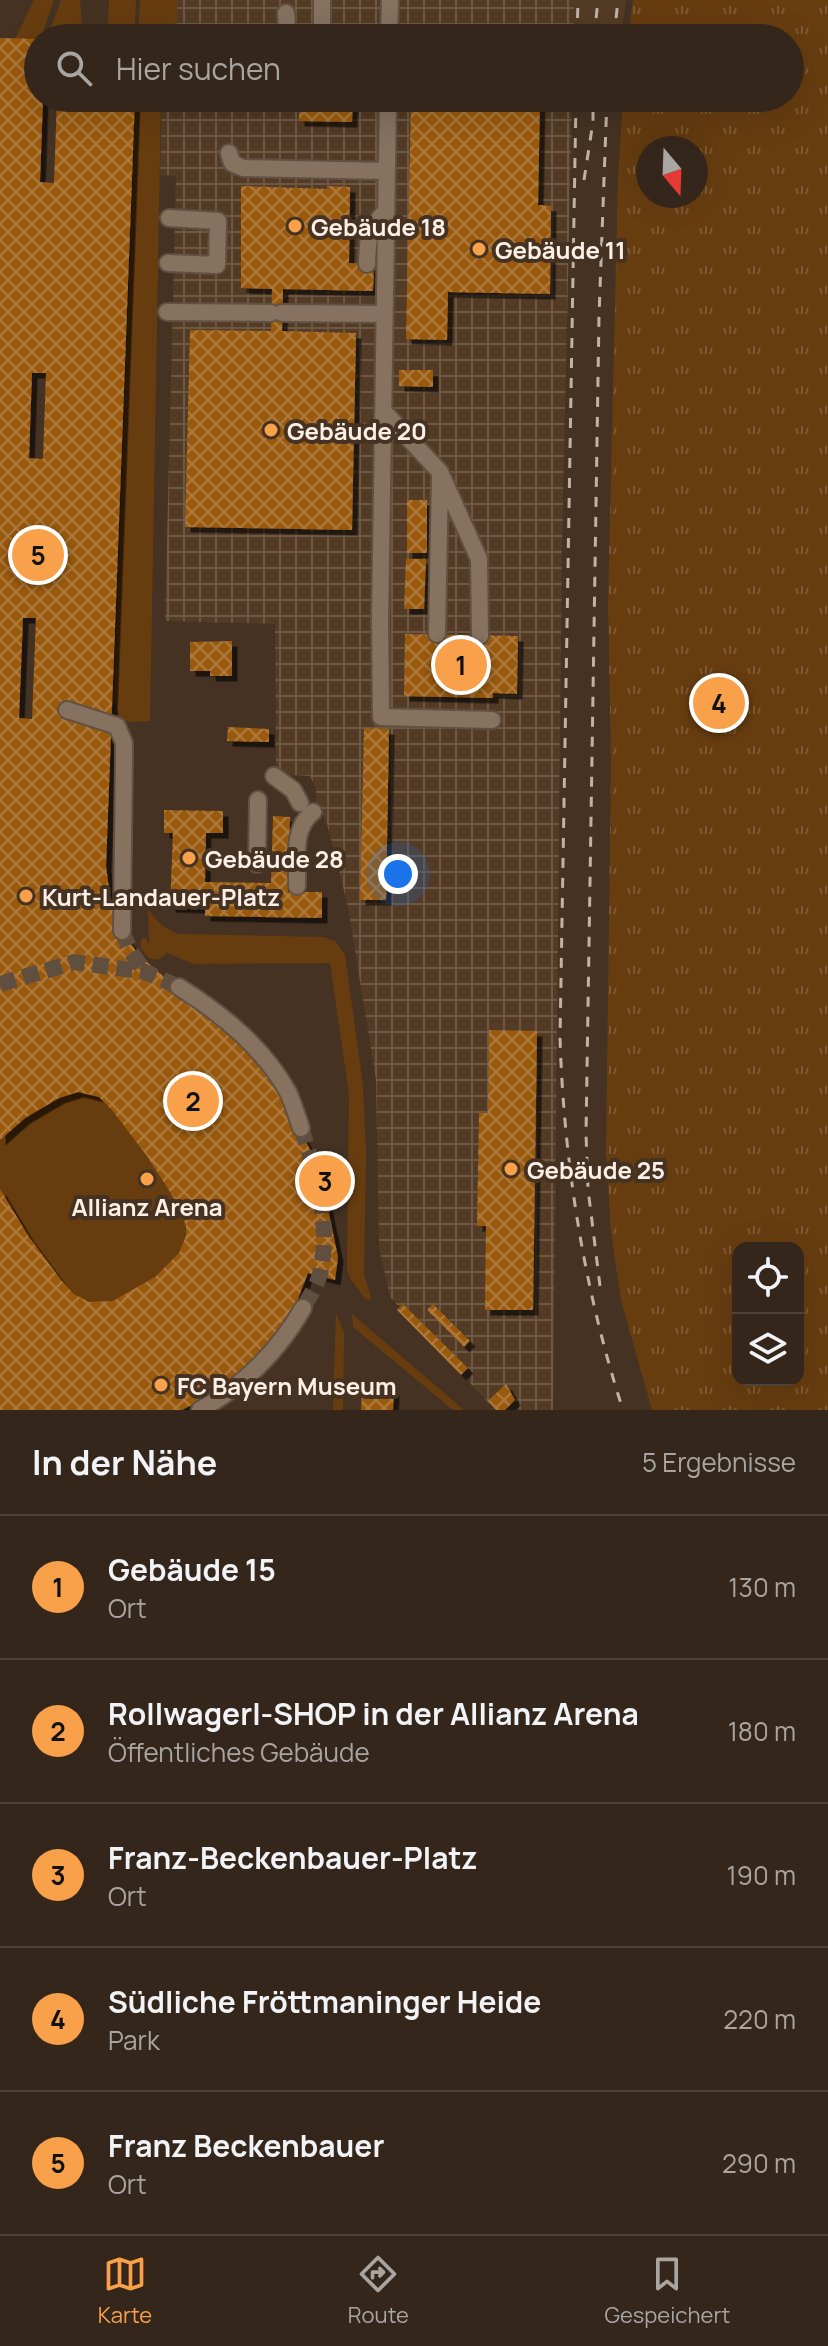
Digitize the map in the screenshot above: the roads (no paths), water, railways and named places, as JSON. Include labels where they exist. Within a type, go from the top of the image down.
[{"type":"lane","points":[[322,0],[322,24]]},
{"type":"lane","points":[[389,24],[390,0]]},
{"type":"lane","points":[[388,112],[381,717],[492,720]]},
{"type":"lane","points":[[229,153],[232,163],[243,168],[387,171]]},
{"type":"lane","points":[[367,264],[371,226],[386,211]]},
{"type":"lane","points":[[168,263],[217,265],[218,221],[169,218]]},
{"type":"lane","points":[[167,312],[385,314]]},
{"type":"lane","points":[[384,412],[440,472],[479,559],[480,636]]},
{"type":"lane","points":[[437,634],[440,472]]},
{"type":"lane","points":[[67,710],[117,726],[124,743],[122,931]]},
{"type":"lane","points":[[274,776],[293,790],[306,808],[298,832],[297,886]]},
{"type":"lane","points":[[257,864],[258,800]]},
{"type":"lane","points":[[179,987],[241,1032],[288,1093],[301,1128]]},
{"type":"lane","points":[[200,1410],[234,1389],[266,1361],[303,1308]]},
{"type":"tunnel","points":[[122,931],[131,952],[145,972]]},
{"type":"tunnel","points":[[0,984],[75,962],[145,972],[179,987]]},
{"type":"tunnel","points":[[301,1128],[317,1181],[324,1237],[320,1274],[303,1308]]},
{"type":"railway","points":[[577,24],[578,0]]},
{"type":"railway","points":[[595,24],[598,0]]},
{"type":"railway","points":[[615,24],[618,0]]},
{"type":"railway","points":[[576,112],[560,1038],[566,1132],[578,1226],[597,1319],[623,1410]]},
{"type":"railway","points":[[584,180],[593,112]]},
{"type":"railway","points":[[600,1286],[588,1189],[586,1134],[599,316],[606,112]]},
{"type":"place","name":"Gebäude 18","points":[[295,226]]},
{"type":"place","name":"Gebäude 11","points":[[479,249]]},
{"type":"place","name":"Gebäude 20","points":[[271,430]]},
{"type":"place","name":"Franz Beckenbauer","points":[[38,555]]},
{"type":"place","name":"Gebäude 15","points":[[461,665]]},
{"type":"place","name":"Südliche Fröttmaninger Heide","points":[[719,703]]},
{"type":"place","name":"Gebäude 28","points":[[189,858]]},
{"type":"place","name":"Kurt-Landauer-Platz","points":[[26,896]]},
{"type":"place","name":"Rollwagerl-SHOP in der Allianz Arena","points":[[193,1101]]},
{"type":"place","name":"Gebäude 25","points":[[511,1169]]},
{"type":"place","name":"Allianz Arena","points":[[147,1179]]},
{"type":"place","name":"Franz-Beckenbauer-Platz","points":[[325,1181]]},
{"type":"place","name":"FC Bayern Museum","points":[[161,1385]]}]
